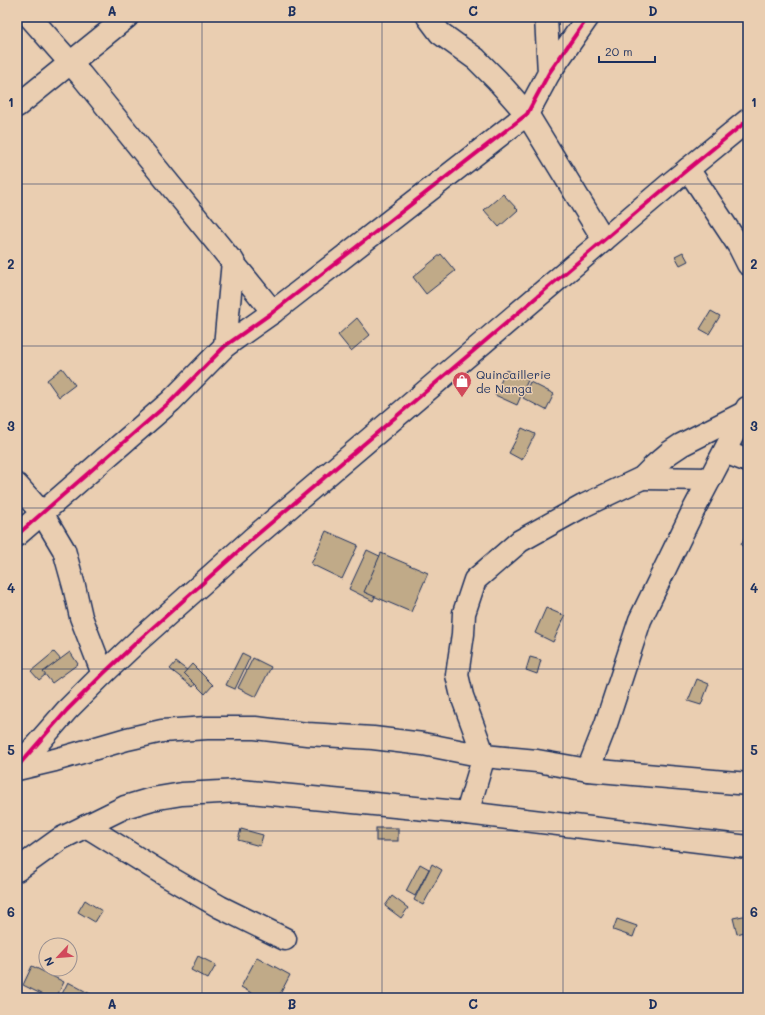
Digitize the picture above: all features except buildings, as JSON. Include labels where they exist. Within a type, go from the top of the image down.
[{"type":"street","points":[[30,17],[70,62],[274,312]]},
{"type":"street","points":[[17,106],[127,17]]},
{"type":"street","points":[[428,17],[440,33],[476,59],[498,80],[527,114],[604,240]]},
{"type":"street","points":[[546,17],[549,73]]},
{"type":"street","points":[[17,535],[171,401],[225,346],[274,312],[527,114],[549,73],[588,17]]},
{"type":"street","points":[[17,768],[67,710],[103,674],[252,539],[688,169],[748,120]]},
{"type":"street","points":[[688,169],[739,246],[748,264]]},
{"type":"street","points":[[225,346],[233,261]]},
{"type":"street","points":[[588,770],[606,724],[640,620],[691,515],[746,410]]},
{"type":"street","points":[[467,813],[484,756],[462,696],[457,675],[463,634],[464,613],[475,580],[520,541],[583,506],[642,478],[668,453],[746,410]]},
{"type":"street","points":[[725,452],[748,461]]},
{"type":"street","points":[[642,478],[710,480]]},
{"type":"street","points":[[17,484],[42,513],[64,550],[81,617],[103,674]]},
{"type":"street","points":[[17,768],[55,760],[127,738],[162,731],[207,728],[255,728],[423,744],[484,756],[537,761],[588,770],[748,784]]},
{"type":"street","points":[[17,870],[60,839],[124,807],[152,799],[182,794],[240,792],[467,813],[748,846]]},
{"type":"street","points":[[86,826],[165,875],[220,906],[285,939]]},
{"type":"cycle path","points":[[17,535],[171,401],[225,346],[273,312],[527,114],[549,73],[588,17]]},
{"type":"cycle path","points":[[17,767],[67,710],[103,674],[252,539],[671,183],[748,120]]},
{"type":"place","name":"Quincaillerie de Nanga","points":[[462,398]]}]
